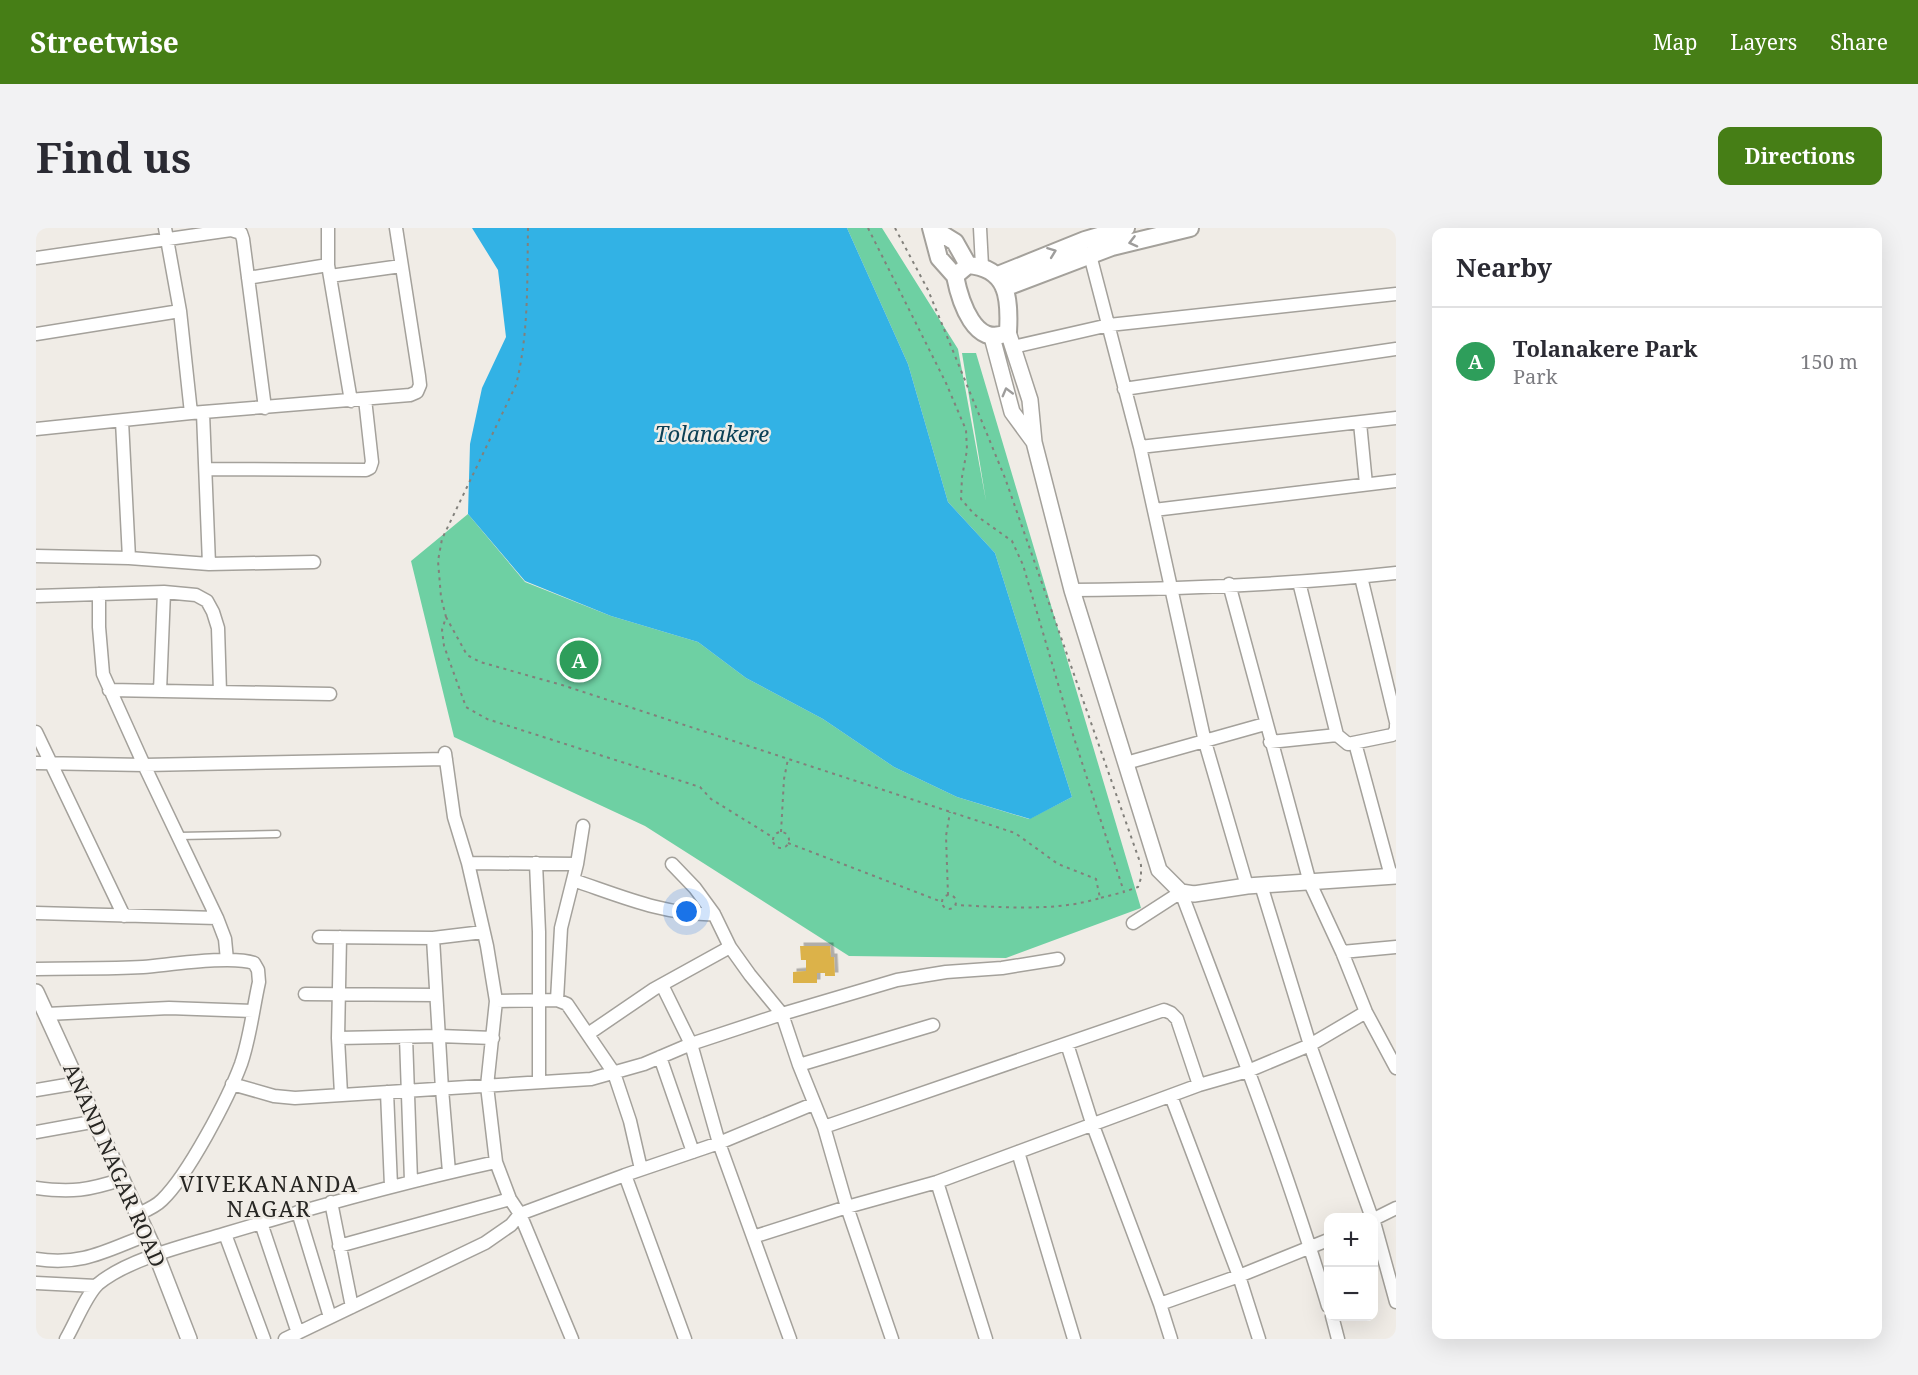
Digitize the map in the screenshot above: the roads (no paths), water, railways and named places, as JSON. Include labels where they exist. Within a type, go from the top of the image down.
[{"type":"main road","points":[[931,228],[955,242],[975,265],[1001,282],[1010,309],[1004,339],[987,336],[967,314],[959,295],[955,276],[939,258],[931,228]]},
{"type":"main road","points":[[1001,282],[1085,240],[1126,228]]},
{"type":"main road","points":[[1001,282],[1112,248],[1190,228]]},
{"type":"main road","points":[[955,276],[975,265]]},
{"type":"street","points":[[328,228],[329,271],[351,401]]},
{"type":"street","points":[[36,429],[351,401],[410,395],[417,392],[420,385],[396,228]]},
{"type":"street","points":[[975,265],[980,228]]},
{"type":"street","points":[[36,258],[166,234],[231,230],[241,233],[265,408]]},
{"type":"street","points":[[166,234],[206,469],[209,564]]},
{"type":"street","points":[[1090,255],[1140,447],[1205,742],[1370,1213]]},
{"type":"street","points":[[248,278],[401,266]]},
{"type":"street","points":[[1004,339],[1109,325],[1396,294]]},
{"type":"street","points":[[36,334],[180,311]]},
{"type":"street","points":[[1004,339],[1012,412],[1034,442]]},
{"type":"street","points":[[1004,339],[1030,400],[1034,442],[1072,590],[1159,870],[1181,892],[1248,1071],[1324,1290]]},
{"type":"street","points":[[1124,389],[1396,349]]},
{"type":"street","points":[[206,469],[366,470],[370,468],[372,462],[365,399]]},
{"type":"street","points":[[1140,447],[1396,418]]},
{"type":"street","points":[[122,421],[129,558]]},
{"type":"street","points":[[1360,423],[1366,484]]},
{"type":"street","points":[[1154,510],[1396,481]]},
{"type":"street","points":[[36,556],[129,558],[209,564],[314,562]]},
{"type":"street","points":[[1072,590],[1172,589],[1228,584],[1299,582],[1396,573]]},
{"type":"street","points":[[1299,582],[1337,735],[1348,744],[1392,735],[1396,723],[1361,577]]},
{"type":"street","points":[[1228,584],[1310,883],[1342,952],[1366,1012],[1396,1068]]},
{"type":"street","points":[[160,691],[164,592]]},
{"type":"street","points":[[36,596],[164,592],[196,595],[207,601],[218,628],[220,692]]},
{"type":"street","points":[[99,594],[103,674],[218,918],[225,939],[227,960]]},
{"type":"street","points":[[109,690],[330,694]]},
{"type":"street","points":[[1126,763],[1265,724]]},
{"type":"street","points":[[36,732],[124,915]]},
{"type":"street","points":[[1270,742],[1337,735]]},
{"type":"street","points":[[1133,922],[1181,892],[1194,894],[1254,885],[1394,876],[1355,743]]},
{"type":"street","points":[[36,764],[144,765],[445,756],[454,817],[468,863],[496,1001],[487,1086],[496,1162],[572,1339]]},
{"type":"street","points":[[557,1000],[561,928],[577,864],[583,826]]},
{"type":"street","points":[[468,863],[577,864]]},
{"type":"street","points":[[536,863],[540,999],[539,1082]]},
{"type":"street","points":[[672,864],[695,888],[714,914],[730,947],[782,1014],[813,1104],[824,1127],[847,1207],[892,1339]]},
{"type":"street","points":[[573,880],[672,911],[696,915],[714,914]]},
{"type":"street","points":[[36,913],[218,918]]},
{"type":"street","points":[[318,937],[433,938],[483,932]]},
{"type":"street","points":[[340,937],[338,1038],[341,1094]]},
{"type":"street","points":[[433,938],[449,1172]]},
{"type":"street","points":[[1342,952],[1396,946]]},
{"type":"street","points":[[588,1034],[663,984],[730,947]]},
{"type":"street","points":[[232,1084],[274,1096],[295,1098],[591,1079],[782,1014],[897,980],[1058,959]]},
{"type":"street","points":[[36,969],[141,967],[227,960],[248,961],[254,963],[258,970],[259,982],[242,1063],[232,1084],[179,1179],[162,1200],[138,1214]]},
{"type":"street","points":[[663,984],[691,1044],[719,1143],[789,1336],[777,1339]]},
{"type":"street","name":"ANAND NAGAR ROAD","points":[[36,992],[123,1179],[156,1254],[189,1339]]},
{"type":"street","points":[[305,994],[436,995]]},
{"type":"street","points":[[496,1001],[540,999],[557,1000],[567,1004],[614,1073],[630,1121],[641,1169]]},
{"type":"street","points":[[46,1014],[169,1008],[253,1011]]},
{"type":"street","points":[[824,1127],[1164,1010],[1178,1019],[1199,1085]]},
{"type":"street","points":[[753,1237],[847,1207],[937,1182],[1092,1123],[1199,1085],[1248,1071],[1310,1046],[1366,1012]]},
{"type":"street","points":[[799,1065],[933,1025]]},
{"type":"street","points":[[338,1038],[439,1036],[493,1038]]},
{"type":"street","points":[[406,1037],[411,1181]]},
{"type":"street","points":[[1067,1044],[1092,1123],[1171,1339]]},
{"type":"street","points":[[660,1057],[693,1152]]},
{"type":"street","points":[[36,1090],[78,1083]]},
{"type":"street","points":[[387,1092],[391,1186]]},
{"type":"street","points":[[1171,1096],[1239,1276],[1258,1339]]},
{"type":"street","points":[[285,1339],[486,1243],[511,1225],[520,1214],[719,1143],[813,1104]]},
{"type":"street","points":[[36,1132],[97,1121]]},
{"type":"street","points":[[1018,1152],[1074,1339]]},
{"type":"street","points":[[66,1339],[96,1286],[110,1276],[156,1254],[331,1202],[496,1162]]},
{"type":"street","points":[[625,1175],[685,1339]]},
{"type":"street","points":[[36,1188],[63,1191],[84,1190],[123,1179]]},
{"type":"street","points":[[937,1182],[986,1339]]},
{"type":"street","points":[[339,1246],[510,1199]]},
{"type":"street","points":[[331,1202],[352,1307]]},
{"type":"street","points":[[1378,1217],[1396,1208]]},
{"type":"street","points":[[298,1212],[330,1317]]},
{"type":"street","points":[[261,1223],[298,1333]]},
{"type":"street","points":[[225,1234],[264,1339]]},
{"type":"street","points":[[36,1259],[54,1262],[84,1259],[147,1235]]},
{"type":"street","points":[[1378,1238],[1396,1302]]},
{"type":"street","points":[[1160,1304],[1239,1276],[1324,1242]]},
{"type":"street","points":[[36,1283],[96,1286]]},
{"type":"street","points":[[1333,1321],[1338,1339]]},
{"type":"lane","points":[[178,836],[277,834]]},
{"type":"water","name":"Tolanakere","points":[[472,228],[847,228],[908,364],[948,502],[995,553],[1072,797],[1030,819],[957,797],[894,767],[823,719],[746,678],[698,642],[611,616],[525,581],[468,514],[470,444],[482,388],[506,337],[498,270]]},
{"type":"place","name":"Tolanakere Park","points":[[579,660]]},
{"type":"district","name":"VIVEKANANDA NAGAR","points":[[269,1196]]}]
